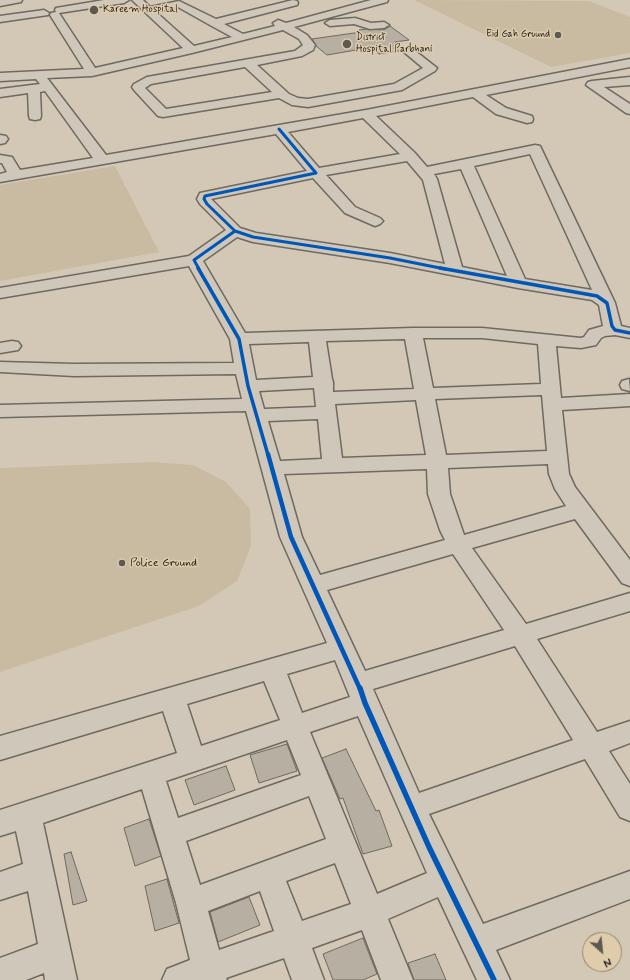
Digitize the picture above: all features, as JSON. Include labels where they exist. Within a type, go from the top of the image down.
[{"type":"street","points":[[0,3],[17,0]]},
{"type":"street","points":[[0,19],[50,13],[124,0]]},
{"type":"street","points":[[138,0],[189,48]]},
{"type":"street","points":[[214,23],[383,0]]},
{"type":"street","points":[[149,10],[194,2]]},
{"type":"street","points":[[33,4],[50,13],[87,71]]},
{"type":"street","points":[[178,4],[238,36]]},
{"type":"street","points":[[0,77],[87,71],[281,25],[306,10]]},
{"type":"street","points":[[306,10],[328,23],[354,21],[370,26],[384,25]]},
{"type":"street","points":[[281,25],[307,41],[309,45],[306,50],[298,54],[249,64],[146,81],[138,87],[163,113],[281,94]]},
{"type":"street","points":[[249,64],[281,94],[292,100],[308,103],[396,88],[431,68],[410,52]]},
{"type":"street","points":[[0,178],[366,114],[629,64]]},
{"type":"street","points":[[39,75],[102,160]]},
{"type":"street","points":[[630,81],[592,86],[630,110]]},
{"type":"street","points":[[0,93],[48,87]]},
{"type":"street","points":[[34,89],[35,116]]},
{"type":"street","points":[[475,93],[501,111],[527,119]]},
{"type":"street","points":[[366,114],[410,156],[430,179],[455,271]]},
{"type":"street","points":[[279,129],[350,210],[374,221]]},
{"type":"street","points":[[425,172],[535,149],[605,300],[608,303],[612,326],[622,332]]},
{"type":"street","points":[[410,156],[210,194],[205,196],[204,199],[207,204],[235,231],[253,237],[390,258],[518,283],[597,296],[605,300]]},
{"type":"street","points":[[0,159],[7,160],[16,175]]},
{"type":"street","points":[[466,163],[518,283]]},
{"type":"street","points":[[0,293],[194,260],[235,231]]},
{"type":"street","points":[[194,260],[240,340],[250,393],[291,536],[342,648],[411,808],[494,980]]},
{"type":"street","points":[[240,340],[413,333],[482,333],[581,343],[590,341],[594,334],[601,331],[622,332]]},
{"type":"street","points":[[413,333],[426,394],[437,462],[439,494],[445,515],[458,544],[480,578],[521,635],[630,808]]},
{"type":"street","points":[[318,337],[333,465]]},
{"type":"street","points":[[546,339],[559,474],[565,489],[630,577]]},
{"type":"street","points":[[0,367],[74,370],[250,393],[326,398],[426,394],[551,397],[630,390]]},
{"type":"street","points":[[0,411],[250,393],[326,398]]},
{"type":"street","points":[[272,468],[558,457]]},
{"type":"street","points":[[313,585],[580,510]]},
{"type":"street","points":[[0,974],[58,967],[39,873],[7,816],[150,775],[192,759],[296,725],[361,693],[521,635],[630,602]]},
{"type":"street","points":[[0,748],[342,648]]},
{"type":"street","points":[[272,669],[296,725],[397,980]]},
{"type":"street","points":[[172,698],[192,759]]},
{"type":"street","points":[[411,808],[630,732]]},
{"type":"street","points":[[150,775],[191,904],[210,974]]},
{"type":"street","points":[[169,834],[318,781]]},
{"type":"street","points":[[191,904],[344,846]]},
{"type":"street","points":[[0,886],[39,873]]},
{"type":"street","points":[[269,874],[308,980]]},
{"type":"street","points":[[178,980],[210,974],[293,939],[370,912],[445,880]]},
{"type":"street","points":[[476,942],[630,885]]},
{"type":"shaded area","name":"Eid Gah Ground","points":[[414,0],[589,1],[630,17],[630,53],[551,67]]},
{"type":"shaded area","points":[[115,166],[159,252],[0,281],[0,185]]},
{"type":"shaded area","name":"Police Ground","points":[[152,462],[193,465],[226,482],[250,509],[251,546],[237,581],[199,606],[0,672],[0,468]]},
{"type":"building","points":[[390,26],[409,40],[395,42],[405,49],[404,50],[379,54],[375,51],[367,52],[362,49],[327,55],[316,46],[312,39],[361,32],[359,30],[366,29],[384,30]]},
{"type":"building","points":[[287,744],[297,771],[259,783],[250,755]]},
{"type":"building","points":[[346,749],[376,811],[379,810],[392,846],[363,854],[343,798],[340,799],[322,758]]},
{"type":"building","points":[[226,766],[235,790],[194,805],[185,780]]},
{"type":"building","points":[[149,819],[161,856],[135,866],[124,828]]},
{"type":"building","points":[[71,852],[87,901],[73,905],[64,854]]},
{"type":"building","points":[[167,879],[179,923],[155,931],[145,886]]},
{"type":"building","points":[[249,897],[260,925],[218,942],[210,912]]},
{"type":"building","points":[[363,938],[377,974],[363,980],[333,980],[323,954]]},
{"type":"building","points":[[435,954],[446,980],[414,980],[408,963]]},
{"type":"cycle path","points":[[279,129],[316,173],[205,196],[204,199],[207,204],[235,231],[253,237],[390,258],[518,283],[597,296],[607,303],[612,326],[615,330],[630,333]]},
{"type":"cycle path","points":[[235,231],[194,260],[239,339],[248,386],[291,537],[358,683],[365,703],[429,847],[494,980]]},
{"type":"place","name":"Kareem Hospital","points":[[94,10]]},
{"type":"place","name":"Eid Gah Ground","points":[[558,35]]},
{"type":"place","name":"District Hospital Parbhani","points":[[347,44]]},
{"type":"place","name":"Police Ground","points":[[122,563]]}]
